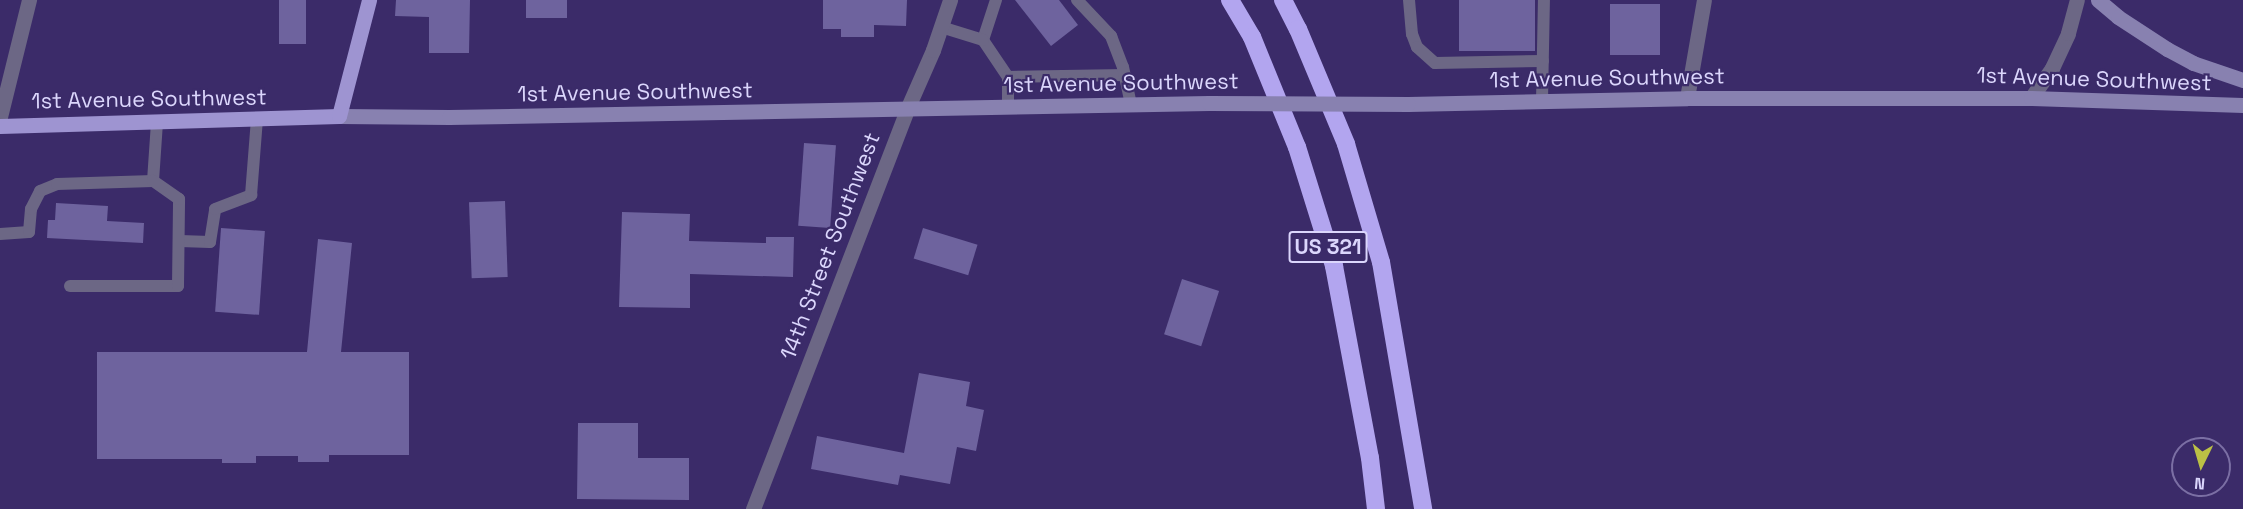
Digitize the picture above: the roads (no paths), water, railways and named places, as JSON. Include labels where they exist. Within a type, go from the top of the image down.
[{"type":"highway","name":"US 321","points":[[1230,0],[1252,37],[1297,147],[1334,266],[1370,458],[1376,509]]},
{"type":"highway","name":"US 321","points":[[1283,0],[1298,29],[1346,144],[1381,262],[1424,509]]},
{"type":"main road","points":[[339,116],[369,0]]},
{"type":"main road","points":[[2098,0],[2118,17],[2167,49],[2193,63],[2243,80]]},
{"type":"main road","name":"1st Avenue Southwest","points":[[0,126],[339,116],[532,116],[908,107],[1408,104],[1687,98],[2031,98],[2243,105]]},
{"type":"street","points":[[0,117],[29,0]]},
{"type":"street","name":"14th Street Southwest","points":[[753,509],[950,0]]},
{"type":"street","points":[[1687,98],[1704,0]]},
{"type":"street","points":[[2031,98],[2052,68],[2068,33],[2077,0]]},
{"type":"lane","points":[[983,40],[996,0]]},
{"type":"lane","points":[[1077,0],[1111,36],[1125,75],[1131,105]]},
{"type":"lane","points":[[1408,0],[1412,34],[1417,47],[1435,63],[1543,61]]},
{"type":"lane","points":[[1542,101],[1544,0]]},
{"type":"lane","points":[[941,27],[983,40],[1008,77],[1008,107]]},
{"type":"lane","points":[[1008,77],[1125,75]]},
{"type":"lane","points":[[180,241],[210,242],[215,209],[251,195],[257,119]]},
{"type":"lane","points":[[153,181],[157,123]]},
{"type":"lane","points":[[0,234],[28,232],[32,209],[40,191],[57,183],[153,181],[179,199],[178,286],[70,286]]}]
